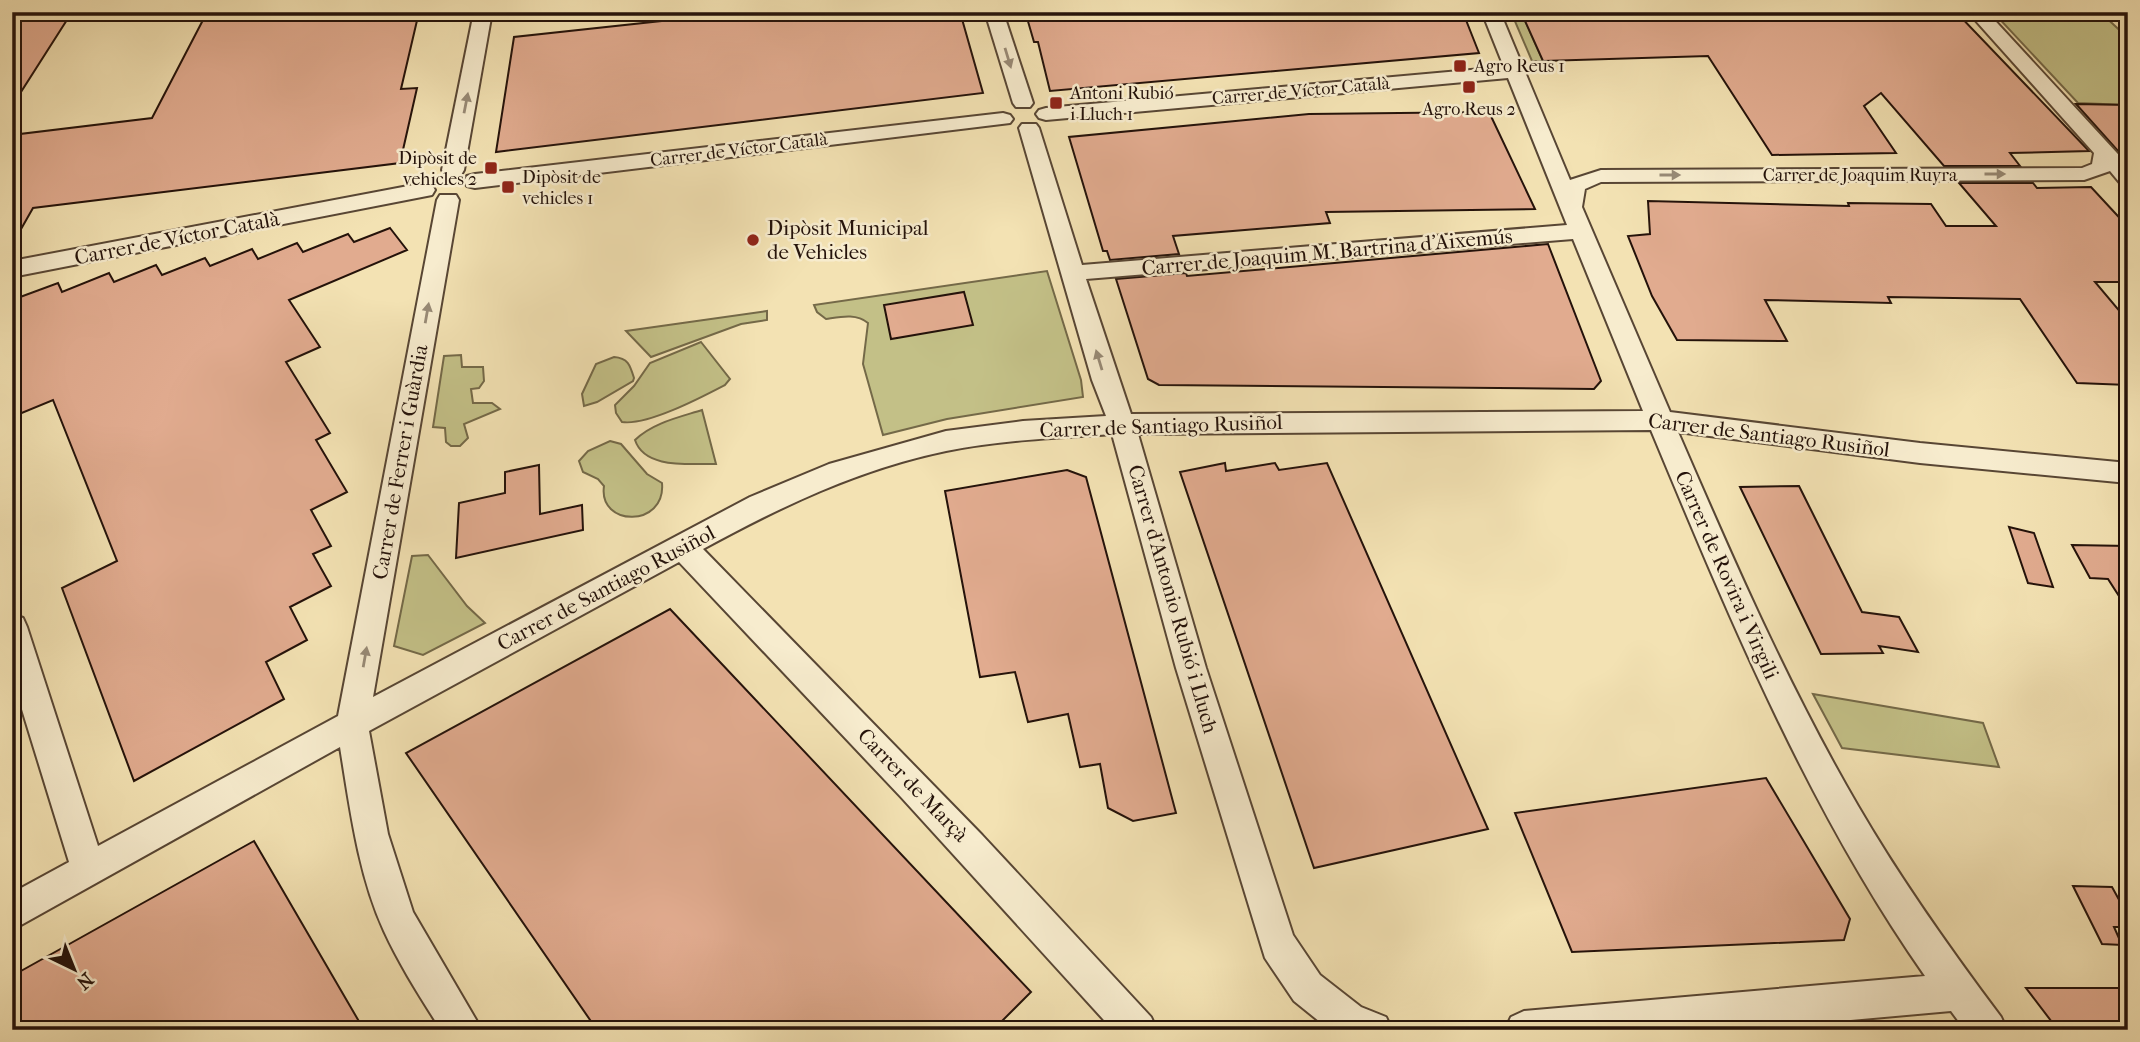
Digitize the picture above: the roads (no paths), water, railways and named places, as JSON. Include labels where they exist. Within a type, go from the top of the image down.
[{"type":"street","points":[[453,170],[483,12]]},
{"type":"street","points":[[994,12],[1023,103]]},
{"type":"street","name":"Carrer de Rovira i Virgili","points":[[1491,12],[1660,420],[1781,696],[1835,797],[1898,905],[1958,992],[1988,1030]]},
{"type":"street","points":[[1977,12],[2128,178]]},
{"type":"street","name":"Carrer de Víctor Català","points":[[1037,121],[1515,72]]},
{"type":"street","points":[[1023,103],[1038,106],[1037,121],[1012,127],[1003,119],[1008,108],[1023,103]]},
{"type":"street","name":"Carrer de Víctor Català","points":[[475,181],[1003,119]]},
{"type":"street","name":"Carrer d'Antonio Rubió i Lluch","points":[[1037,121],[1072,273],[1105,380],[1122,424],[1192,668],[1278,945],[1307,988],[1349,1021],[1373,1030]]},
{"type":"street","name":"Carrer de Joaquim Ruyra","points":[[1546,147],[1570,164],[1601,176]]},
{"type":"street","points":[[2084,174],[2102,168],[2104,153]]},
{"type":"street","points":[[453,170],[470,172],[475,181],[466,193],[436,195],[433,178],[453,170]]},
{"type":"street","name":"Carrer de Joaquim Ruyra","points":[[1571,208],[1570,197],[1578,183],[1601,176],[2084,174],[2128,187]]},
{"type":"street","name":"Carrer de Víctor Català","points":[[12,269],[436,195]]},
{"type":"street","name":"Carrer de Ferrer i Guàrdia","points":[[352,724],[436,195]]},
{"type":"street","name":"Carrer de Joaquim M. Bartrina d'Aixemús","points":[[1072,273],[1581,231]]},
{"type":"street","name":"Carrer de Santiago Rusiñol","points":[[12,912],[352,724],[760,505],[839,471],[946,441],[1023,431],[1122,424],[1660,420],[1920,453],[2128,473]]},
{"type":"street","name":"Carrer de Marçà","points":[[683,547],[904,774],[1138,1030]]},
{"type":"street","points":[[12,626],[89,870]]},
{"type":"street","points":[[352,724],[371,834],[397,919],[423,968],[463,1030]]},
{"type":"street","points":[[1524,1030],[1958,992]]},
{"type":"place","name":"Agro Reus 1","points":[[1460,66]]},
{"type":"place","name":"Agro Reus 2","points":[[1469,87]]},
{"type":"place","name":"Antoni Rubió i Lluch 1","points":[[1056,103]]},
{"type":"place","name":"Dipòsit de vehicles 2","points":[[491,168]]},
{"type":"place","name":"Dipòsit de vehicles 1","points":[[508,187]]},
{"type":"place","name":"Dipòsit Municipal de Vehicles","points":[[753,240]]}]
